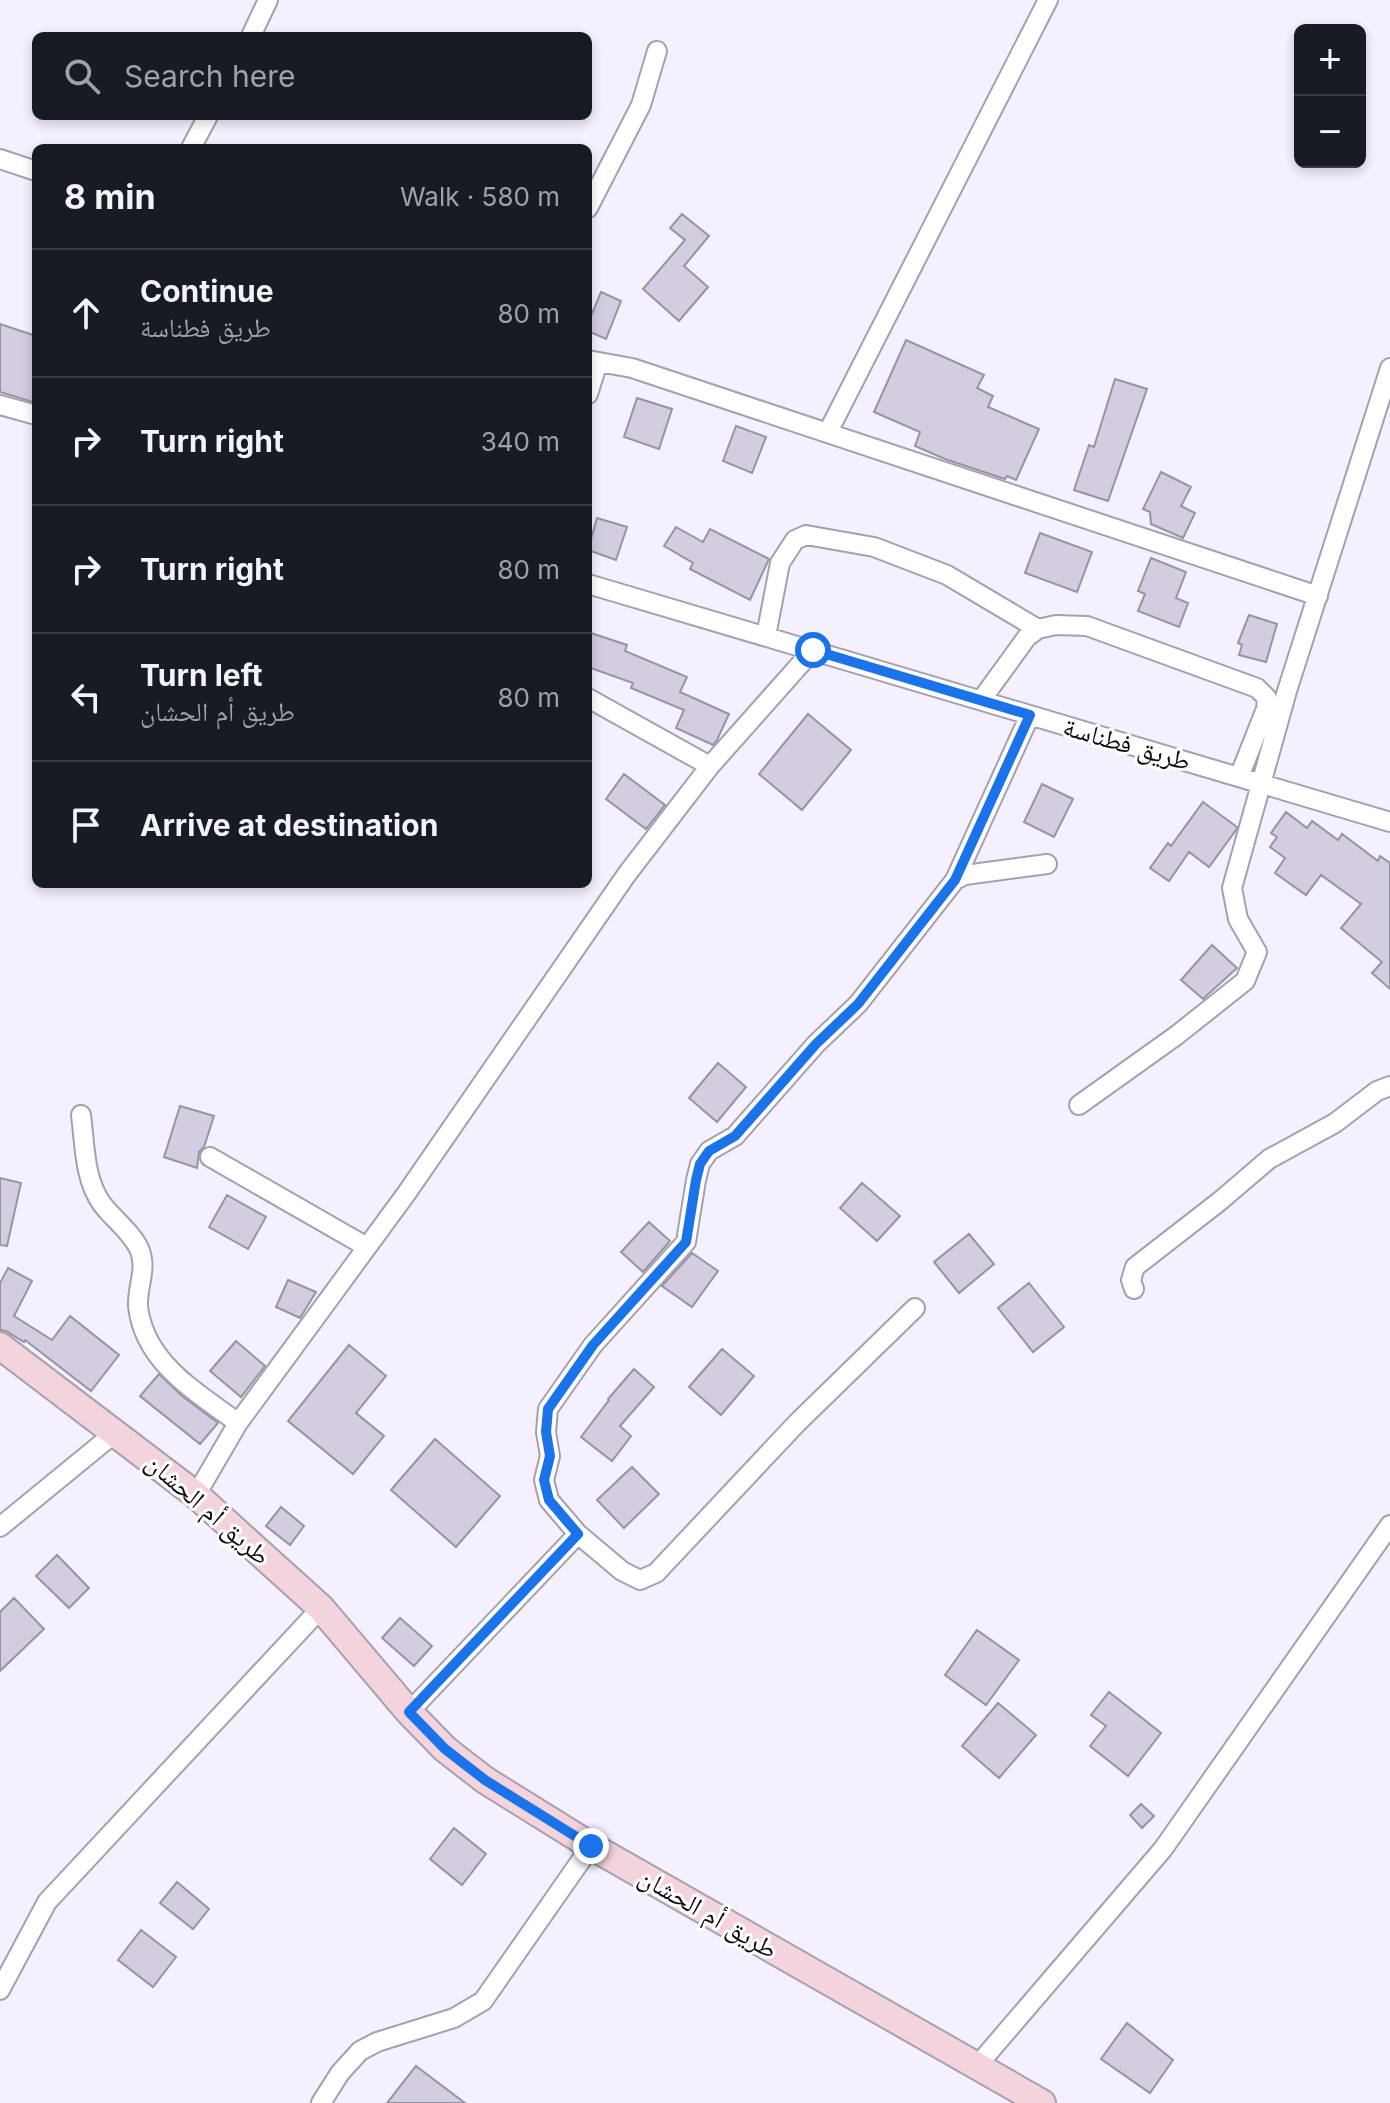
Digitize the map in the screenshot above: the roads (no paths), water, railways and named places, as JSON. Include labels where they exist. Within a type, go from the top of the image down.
[{"type":"street","points":[[253,32],[268,0]]},
{"type":"street","points":[[828,432],[1048,0]]},
{"type":"street","points":[[592,200],[641,105],[657,51]]},
{"type":"street","points":[[193,144],[206,120]]},
{"type":"street","points":[[0,159],[32,170]]},
{"type":"street","points":[[593,361],[632,368],[1318,596]]},
{"type":"street","points":[[1079,1105],[1177,1035],[1245,981],[1257,952],[1238,919],[1232,888],[1318,596],[1390,368]]},
{"type":"street","points":[[0,405],[32,414]]},
{"type":"street","points":[[766,636],[780,563],[795,540],[806,535],[874,547],[947,575],[1038,629]]},
{"type":"street","name":"طريق فطناسة","points":[[592,585],[1390,822]]},
{"type":"street","points":[[982,699],[1027,637],[1038,629],[1056,625],[1087,626],[1257,688],[1267,698],[1266,709],[1239,777]]},
{"type":"street","points":[[196,1495],[238,1423],[367,1247],[627,874],[710,766],[813,650]]},
{"type":"street","points":[[592,700],[710,766]]},
{"type":"street","points":[[915,1308],[797,1423],[656,1573],[640,1580],[622,1571],[578,1534],[549,1500],[544,1480],[550,1456],[546,1432],[548,1409],[593,1345],[686,1242],[698,1172],[709,1151],[735,1136],[816,1044],[858,1004],[955,880],[1030,715]]},
{"type":"street","points":[[955,880],[965,875],[1047,864]]},
{"type":"street","points":[[1134,1289],[1131,1280],[1135,1267],[1269,1159],[1335,1123],[1377,1091],[1390,1086]]},
{"type":"street","points":[[81,1115],[90,1181],[100,1202],[140,1251],[142,1266],[138,1306],[148,1341],[166,1368],[238,1423]]},
{"type":"street","points":[[210,1157],[367,1247]]},
{"type":"street","name":"طريق أم الحشان","points":[[0,1346],[196,1495],[321,1608],[409,1712],[445,1749],[485,1780],[591,1846],[1042,2103]]},
{"type":"street","points":[[0,1527],[116,1432]]},
{"type":"street","points":[[977,2066],[1163,1849],[1390,1525]]},
{"type":"street","points":[[409,1712],[578,1534]]},
{"type":"street","points":[[0,1990],[47,1902],[321,1608]]},
{"type":"street","points":[[321,2103],[340,2073],[360,2051],[377,2042],[454,2018],[483,2001],[591,1846]]}]
